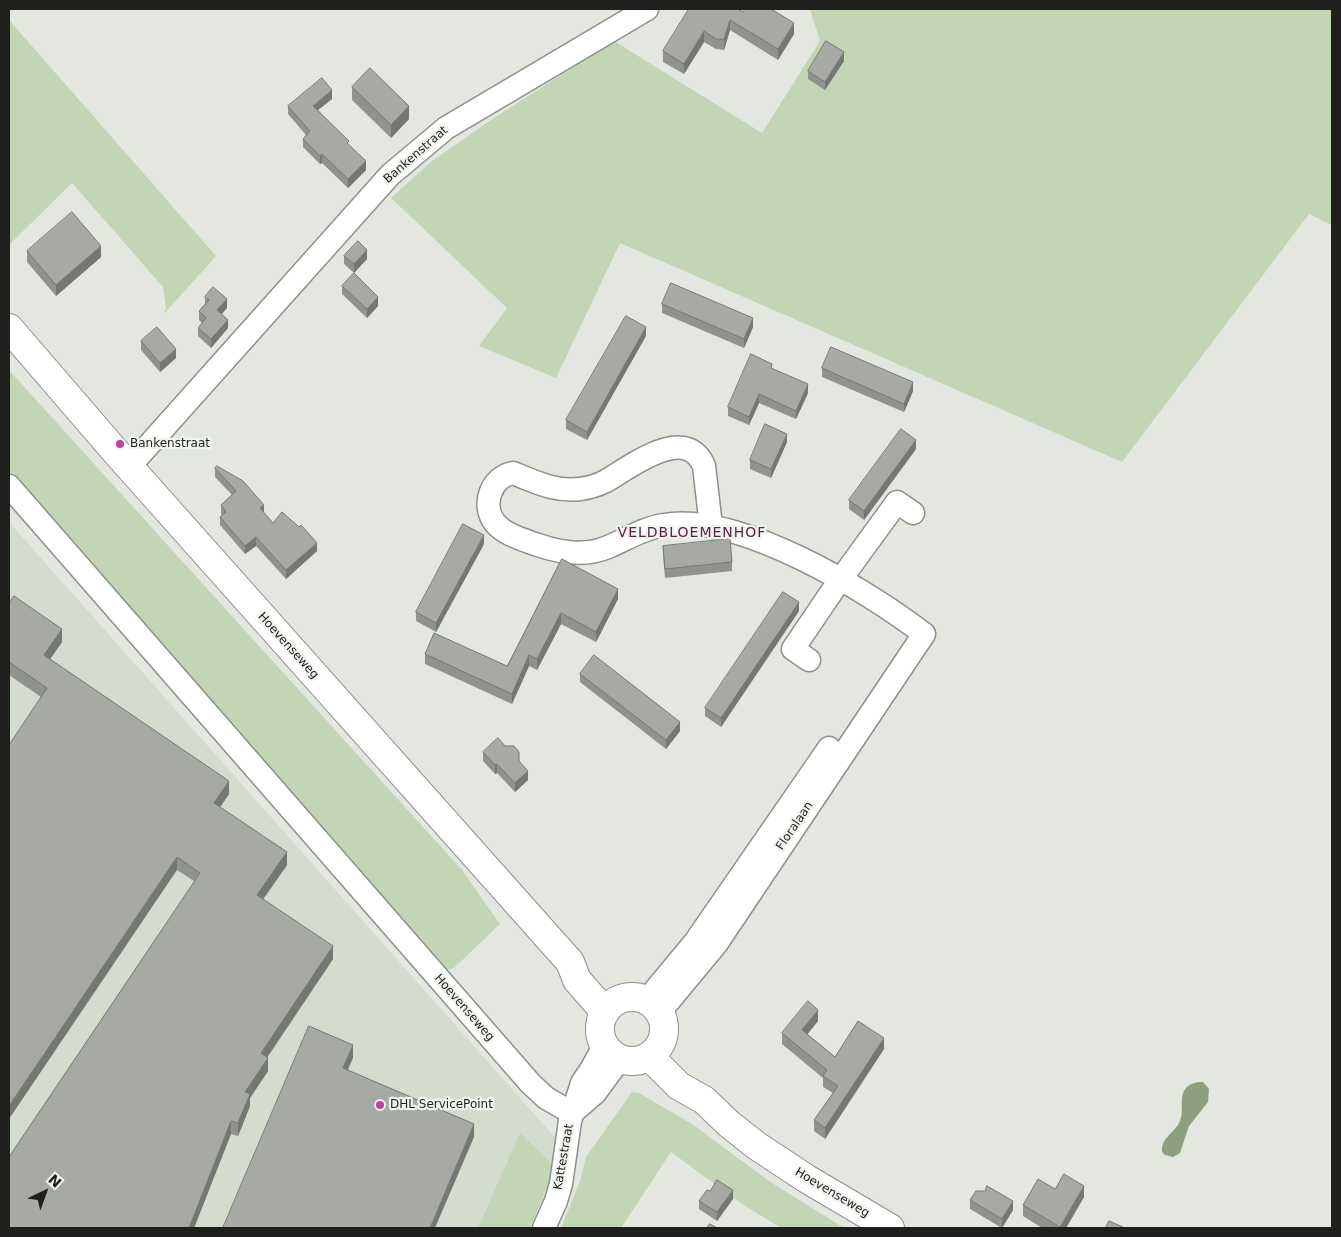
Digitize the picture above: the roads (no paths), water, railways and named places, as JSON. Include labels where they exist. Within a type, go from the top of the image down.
[{"type":"main road","name":"Hoevenseweg","points":[[9,328],[570,962],[587,969],[611,1006]]},
{"type":"main road","points":[[632,997],[652,1007],[663,1028],[655,1050],[640,1060],[630,1061],[612,1052],[600,1029],[611,1006],[632,997]]},
{"type":"main road","name":"Hoevenseweg","points":[[655,1050],[680,1086],[704,1100],[729,1124],[770,1154],[890,1228]]},
{"type":"street","name":"Bankenstraat","points":[[130,467],[390,175],[446,128],[647,9]]},
{"type":"street","points":[[711,526],[707,477],[704,466],[700,457],[692,450],[683,448],[649,454],[604,482],[579,489],[550,488],[514,473],[508,474],[498,479],[491,490],[488,502],[489,512],[496,524],[509,534],[569,553],[590,553],[607,548],[646,529],[666,524],[711,526],[748,536],[781,549],[840,579]]},
{"type":"street","name":"Hoevenseweg","points":[[9,486],[530,1083],[546,1098],[572,1113]]},
{"type":"street","points":[[809,660],[793,649],[840,579],[897,502],[913,513]]},
{"type":"street","name":"Floralaan","points":[[652,1007],[717,943],[919,630],[840,579]]},
{"type":"street","name":"Kattestraat","points":[[544,1228],[561,1184],[572,1113],[582,1083],[592,1068],[612,1052]]},
{"type":"place","name":"Bankenstraat","points":[[120,444]]},
{"type":"place","name":"DHL ServicePoint","points":[[380,1105]]},
{"type":"district","name":"VELDBLOEMENHOF","points":[[692,533]]}]
